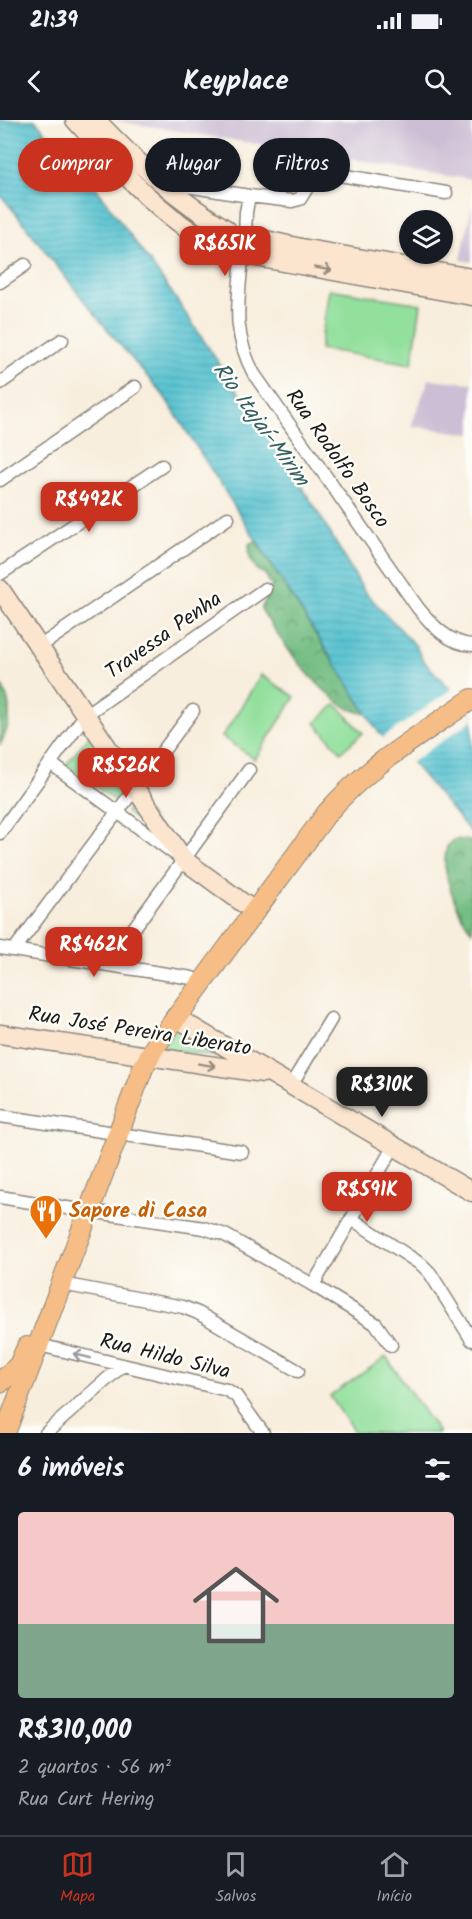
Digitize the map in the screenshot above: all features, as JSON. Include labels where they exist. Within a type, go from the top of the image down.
[{"type":"main road","points":[[75,120],[120,170],[155,202],[182,225],[218,248],[222,256],[229,260],[243,257],[472,296]]},
{"type":"main road","points":[[96,120],[145,170]]},
{"type":"main road","points":[[171,192],[195,211],[226,229]]},
{"type":"main road","points":[[218,248],[219,235],[226,229],[234,227],[247,234],[301,248],[472,278]]},
{"type":"main road","points":[[243,257],[250,244],[247,234]]},
{"type":"main road","points":[[0,589],[184,860],[250,908]]},
{"type":"main road","points":[[0,1383],[23,1358],[84,1210],[150,1036],[192,978],[327,813],[372,762],[472,685]]},
{"type":"main road","points":[[372,762],[472,699]]},
{"type":"main road","points":[[144,1055],[175,1017],[250,908]]},
{"type":"main road","points":[[175,1017],[472,1192]]},
{"type":"main road","name":"Rua José Pereira Liberato","points":[[0,1034],[274,1075]]},
{"type":"main road","points":[[7,1421],[62,1284],[84,1210]]},
{"type":"main road","points":[[0,1391],[11,1398],[7,1421]]},
{"type":"street","points":[[223,192],[292,201],[300,199],[315,175],[322,172],[446,193]]},
{"type":"street","points":[[247,234],[249,196]]},
{"type":"street","name":"Rua Rodolfo Bosco","points":[[243,257],[237,323],[240,341],[254,374],[418,608],[428,620],[457,643],[472,645]]},
{"type":"street","points":[[0,282],[25,265]]},
{"type":"street","points":[[0,383],[62,340]]},
{"type":"street","points":[[0,480],[135,387]]},
{"type":"street","points":[[0,574],[162,466]]},
{"type":"street","points":[[39,647],[228,518]]},
{"type":"street","name":"Travessa Penha","points":[[0,833],[85,715],[265,589]]},
{"type":"street","points":[[14,950],[193,711]]},
{"type":"street","points":[[50,763],[184,860]]},
{"type":"street","points":[[107,965],[249,770]]},
{"type":"street","points":[[0,948],[192,978]]},
{"type":"street","points":[[291,1085],[331,1019]]},
{"type":"street","points":[[0,1116],[242,1152]]},
{"type":"street","points":[[314,1285],[394,1146]]},
{"type":"street","points":[[0,1197],[215,1231],[314,1285],[376,1323],[391,1345]]},
{"type":"street","points":[[351,1219],[422,1265],[430,1273],[472,1340]]},
{"type":"street","points":[[62,1284],[183,1307],[198,1313],[298,1371]]},
{"type":"street","name":"Rua Hildo Silva","points":[[39,1345],[227,1390],[236,1396],[263,1433]]},
{"type":"street","points":[[46,1433],[123,1365]]},
{"type":"shaded area","points":[[112,120],[472,120],[472,180],[350,160],[350,138],[253,138],[253,144],[241,142],[241,138],[220,138]]},
{"type":"shaded area","points":[[472,204],[472,262],[461,260]]},
{"type":"shaded area","points":[[429,379],[472,383],[472,434],[411,426]]},
{"type":"green space","points":[[329,289],[421,304],[412,364],[320,349]]},
{"type":"green space","points":[[256,541],[367,714],[345,707],[320,686],[298,662],[269,622],[261,609],[272,587],[265,574],[258,571],[250,558],[249,544]]},
{"type":"green space","points":[[261,675],[295,697],[255,759],[222,737]]},
{"type":"green space","points":[[0,682],[9,706],[9,721],[0,745]]},
{"type":"green space","points":[[336,704],[363,733],[341,752],[315,723]]},
{"type":"green space","points":[[91,733],[130,787],[118,803],[66,765]]},
{"type":"green space","points":[[137,798],[167,842],[126,812]]},
{"type":"green space","points":[[455,839],[472,841],[472,931],[458,909],[446,872],[447,846]]},
{"type":"green space","points":[[177,1027],[233,1059],[162,1049]]},
{"type":"green space","points":[[386,1357],[439,1433],[355,1433],[330,1396]]},
{"type":"water","name":"Rio Itajaí-Mirim","points":[[0,120],[35,120],[51,138],[18,138],[18,192],[99,192],[170,290],[315,507],[364,591],[416,646],[422,659],[472,712],[472,834],[414,765],[379,733],[164,396],[0,195]]},
{"type":"pier","points":[[454,688],[472,707],[472,720],[409,764],[381,739]]},
{"type":"place","name":"Sapore di Casa","points":[[46,1240]]}]
